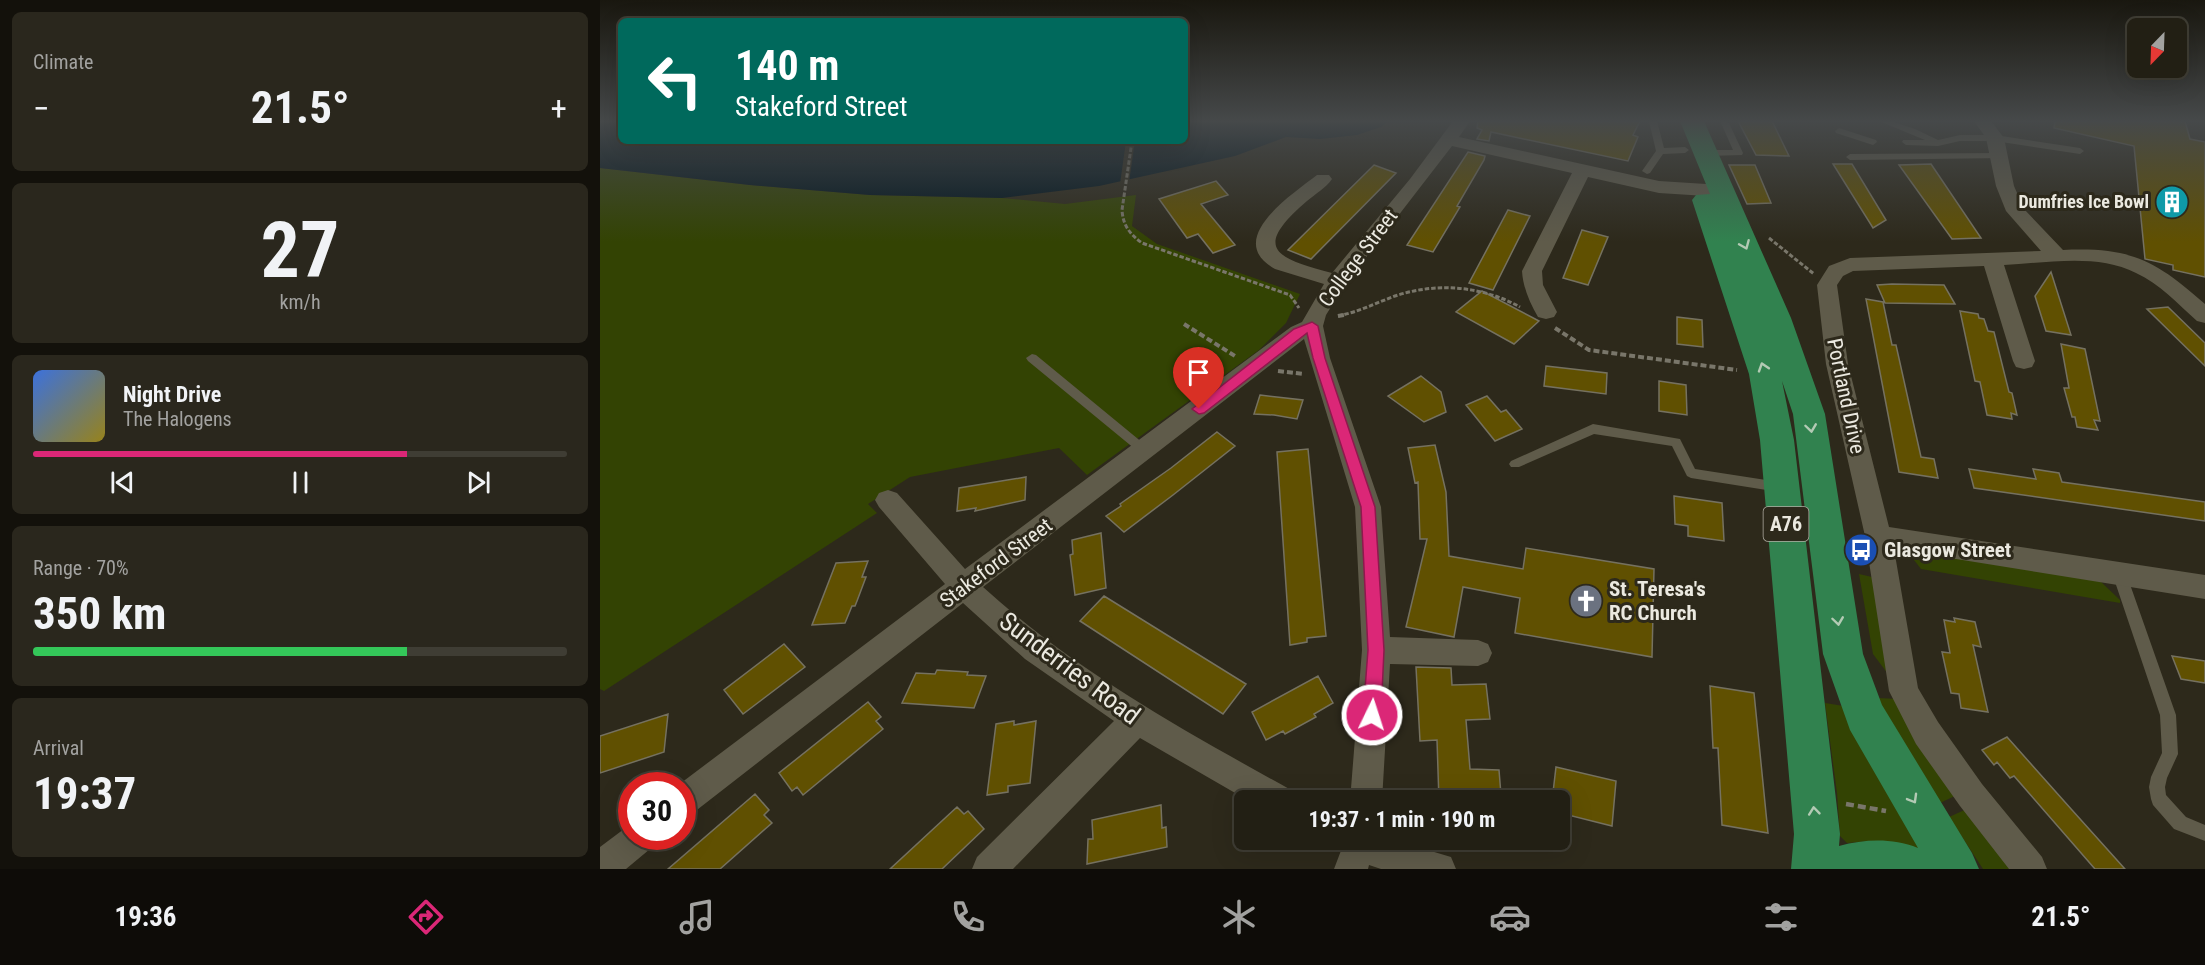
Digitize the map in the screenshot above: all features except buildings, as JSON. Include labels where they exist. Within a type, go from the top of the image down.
[{"type":"main road","name":"A76","points":[[1700,162],[1712,191],[1776,318],[1809,414],[1843,654],[1865,716],[1956,869]]},
{"type":"main road","name":"A76","points":[[1712,191],[1765,374],[1778,440],[1817,834],[1814,869]]},
{"type":"main road","points":[[1839,869],[1865,862],[1899,864],[1912,869]]},
{"type":"street","name":"College Street","points":[[1367,790],[1376,650],[1368,507],[1325,377],[1313,320],[1337,281],[1431,162]]},
{"type":"street","points":[[1541,162],[1659,187],[1712,191]]},
{"type":"street","points":[[2001,162],[2005,186],[2014,210],[2056,255]]},
{"type":"street","points":[[1541,316],[1532,271],[1582,171]]},
{"type":"street","points":[[1323,178],[1272,224],[1264,236],[1263,244],[1265,253],[1276,262],[1337,281]]},
{"type":"street","name":"Portland Drive","points":[[2030,869],[1971,795],[1927,733],[1904,691],[1878,536],[1837,364],[1827,285],[1836,271],[1850,265],[2098,255],[2135,262],[2162,278],[2205,316]]},
{"type":"street","points":[[1993,261],[2025,361]]},
{"type":"street","name":"Stakeford Street","points":[[696,791],[1145,451],[1313,320]]},
{"type":"street","name":"Sunderries Road","points":[[888,500],[964,586],[1038,651],[1137,720],[1261,790]]},
{"type":"street","points":[[1878,536],[2205,587]]},
{"type":"street","points":[[1376,650],[1478,653]]},
{"type":"street","points":[[989,869],[1137,720]]},
{"type":"street","points":[[1358,851],[1391,856],[1439,869]]},
{"type":"lane","points":[[1647,171],[1653,162]]},
{"type":"lane","points":[[1032,358],[1145,451]]},
{"type":"lane","points":[[1515,464],[1593,429],[1676,442],[1691,473],[1783,488]]},
{"type":"lane","points":[[2119,572],[2168,715],[2170,754],[2159,777],[2157,787],[2160,799],[2180,823],[2205,833]]},
{"type":"path","points":[[1129,162],[1122,210],[1122,220],[1127,233],[1142,243],[1290,296],[1313,320],[1340,316],[1400,295],[1447,286],[1508,299],[1541,316],[1589,350],[1765,374]]},
{"type":"path","points":[[1184,324],[1253,367],[1325,377]]},
{"type":"green space","points":[[600,168],[750,185],[870,195],[1002,198],[1065,204],[1136,195],[1132,226],[1157,244],[1300,294],[1286,323],[1259,350],[1087,475],[1059,448],[910,477],[868,504],[877,513],[604,691],[600,689]]},
{"type":"green space","points":[[1913,547],[2099,580],[2120,600],[2120,603],[1921,569],[1914,560]]},
{"type":"green space","points":[[1859,574],[1872,577],[1894,682],[1873,654]]},
{"type":"green space","points":[[1877,698],[1899,699],[1959,794],[1940,803]]},
{"type":"green space","points":[[1825,703],[1850,707],[1932,852],[1895,843],[1871,841],[1847,843],[1840,836],[1837,793]]},
{"type":"green space","points":[[1969,808],[2017,869],[1983,869],[1949,817]]},
{"type":"water","points":[[600,162],[1210,162],[1099,186],[1002,198],[870,195],[750,185],[600,168]]},
{"type":"pier","points":[[1123,162],[1132,162],[1129,182],[1120,184]]},
{"type":"place","name":"Dumfries Ice Bowl","points":[[2172,202]]},
{"type":"place","name":"Glasgow Street","points":[[1861,550]]},
{"type":"place","name":"St. Teresa's RC Church","points":[[1586,601]]},
{"type":"route","points":[[1199,409],[1299,332],[1312,326],[1319,358],[1368,507],[1376,650],[1372,715]]}]
